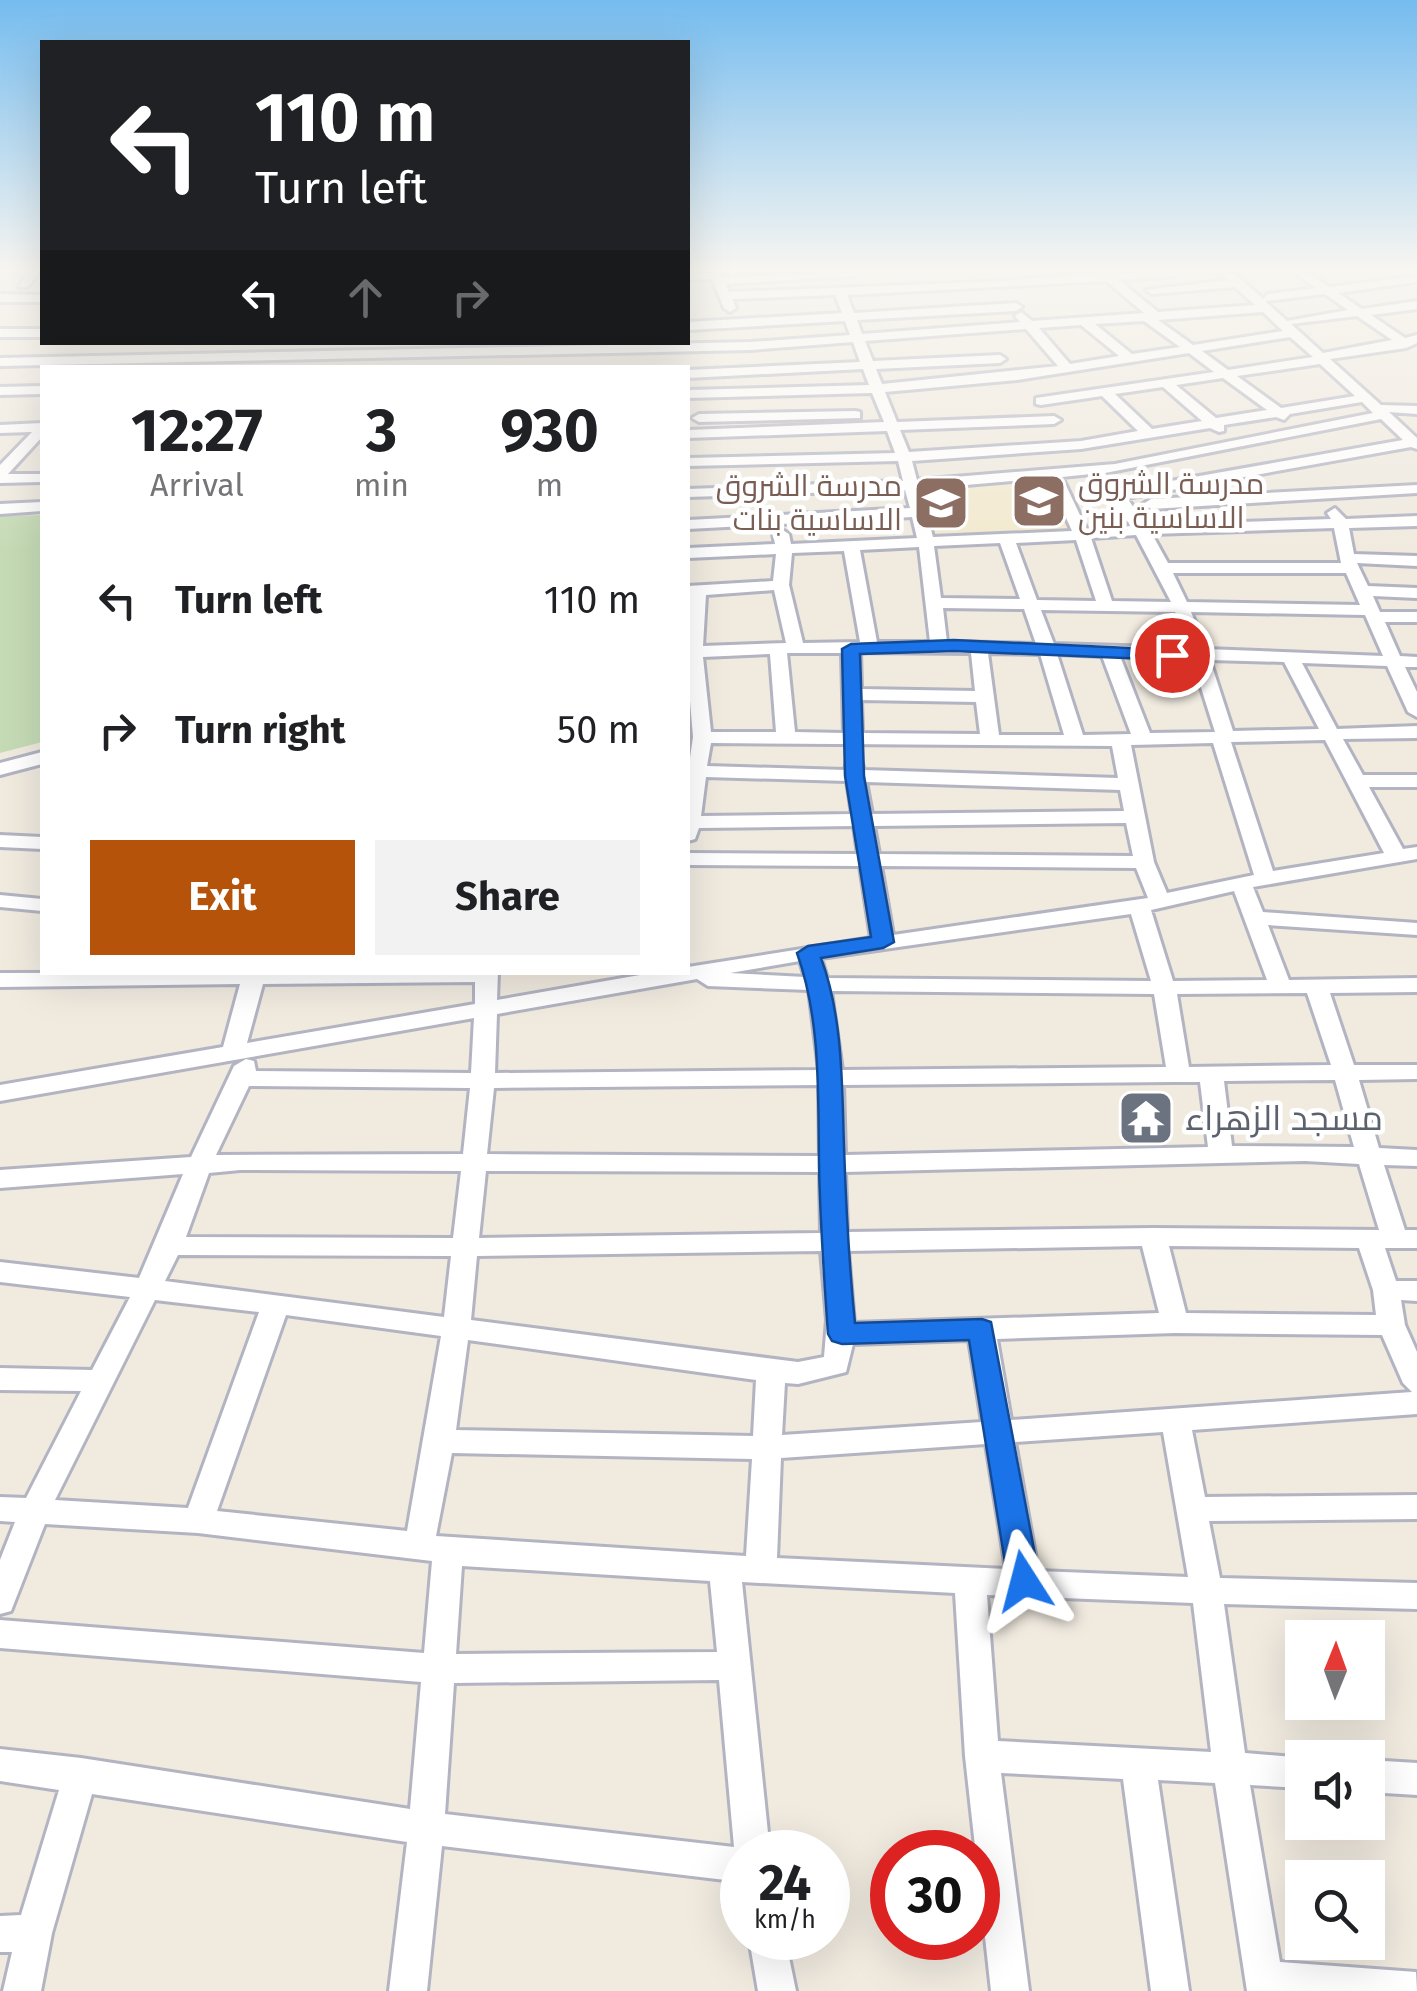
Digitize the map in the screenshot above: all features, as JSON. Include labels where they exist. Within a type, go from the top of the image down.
[{"type":"street","points":[[760,366],[778,416]]},
{"type":"street","points":[[690,374],[872,366],[876,389],[904,457],[919,512],[939,646]]},
{"type":"street","points":[[1007,366],[1099,468],[1166,568],[1202,656],[1266,878]]},
{"type":"street","points":[[690,394],[876,389],[1080,366]]},
{"type":"street","points":[[1217,366],[1340,456]]},
{"type":"street","points":[[699,418],[885,414],[1044,403],[1279,366]]},
{"type":"street","points":[[1332,366],[1383,411]]},
{"type":"street","points":[[1333,366],[1416,442]]},
{"type":"street","points":[[1167,384],[1238,442]]},
{"type":"street","points":[[0,390],[40,390]]},
{"type":"street","points":[[1105,392],[1150,434]]},
{"type":"street","points":[[690,398],[699,418],[692,462],[904,457],[1080,445],[1364,398]]},
{"type":"street","points":[[690,493],[910,485],[1099,468],[1383,411],[1417,410]]},
{"type":"street","points":[[0,419],[40,418]]},
{"type":"street","points":[[694,434],[1054,420]]},
{"type":"street","points":[[0,429],[40,428]]},
{"type":"street","points":[[40,430],[8,457],[0,477],[40,478]]},
{"type":"street","points":[[1123,500],[1416,442]]},
{"type":"street","points":[[1004,451],[1025,476]]},
{"type":"street","points":[[951,454],[970,480]]},
{"type":"street","points":[[8,457],[40,456]]},
{"type":"street","points":[[774,461],[774,491],[784,548],[781,585],[787,650],[786,737]]},
{"type":"street","points":[[1310,463],[1341,524],[1349,563],[1417,712]]},
{"type":"street","points":[[1053,473],[1082,535],[1106,606]]},
{"type":"street","points":[[1220,480],[1244,496]]},
{"type":"street","points":[[1123,500],[1417,488]]},
{"type":"street","points":[[0,509],[40,508]]},
{"type":"street","points":[[690,525],[919,512]]},
{"type":"street","points":[[1166,568],[1273,547],[1341,524],[1417,521]]},
{"type":"street","points":[[690,553],[1144,532],[1273,547],[1349,563],[1417,561]]},
{"type":"street","points":[[1006,538],[1075,740]]},
{"type":"street","points":[[851,546],[860,648],[852,694],[854,776],[883,942]]},
{"type":"street","points":[[690,823],[700,771],[691,652],[693,590],[781,585]]},
{"type":"street","points":[[1362,592],[1417,593]]},
{"type":"street","points":[[931,603],[1417,618]]},
{"type":"street","points":[[691,652],[939,646],[1417,662]]},
{"type":"street","points":[[979,648],[990,741]]},
{"type":"street","points":[[1110,654],[1142,738]]},
{"type":"street","points":[[690,973],[1149,904],[1241,882],[1406,854],[1355,781],[1290,657]]},
{"type":"street","points":[[852,694],[984,697]]},
{"type":"street","points":[[697,730],[786,737],[990,741],[1417,732]]},
{"type":"street","points":[[1120,739],[1178,1076]]},
{"type":"street","points":[[5,768],[40,759]]},
{"type":"street","points":[[5,768],[40,766]]},
{"type":"street","points":[[700,771],[1126,784]]},
{"type":"street","points":[[1355,781],[1417,781]]},
{"type":"street","points":[[690,828],[864,820],[1134,817]]},
{"type":"street","points":[[0,841],[40,843]]},
{"type":"street","points":[[690,859],[1144,862]]},
{"type":"street","points":[[1241,882],[1281,987]]},
{"type":"street","points":[[0,901],[40,905]]},
{"type":"street","points":[[1256,918],[1417,929]]},
{"type":"street","points":[[0,1272],[276,1304],[771,1371],[798,1373],[836,1366],[842,1334],[834,1241],[830,1079],[820,986],[808,953]]},
{"type":"street","points":[[0,980],[254,975],[243,1060],[169,1246],[34,1512],[0,1601]]},
{"type":"street","points":[[408,1991],[439,1669],[433,1548],[440,1441],[475,1163],[487,975]]},
{"type":"street","points":[[669,976],[675,975]]},
{"type":"street","points":[[0,1094],[243,1060],[638,977],[820,986],[1165,990],[1417,985]]},
{"type":"street","points":[[1316,986],[1347,1072],[1367,1159],[1393,1239],[1386,1290],[1391,1325],[1417,1382]]},
{"type":"street","points":[[243,1060],[483,1081],[1417,1072]]},
{"type":"street","points":[[1211,1076],[1221,1154]]},
{"type":"street","points":[[0,1179],[152,1167],[198,1168],[240,1162],[834,1164],[1306,1153],[1367,1159],[1417,1158]]},
{"type":"street","points":[[169,1246],[464,1247],[1153,1237],[1393,1239]]},
{"type":"street","points":[[1153,1237],[1175,1323]]},
{"type":"street","points":[[1386,1290],[1417,1291]]},
{"type":"street","points":[[198,1521],[276,1304]]},
{"type":"street","points":[[842,1334],[1175,1323],[1391,1325]]},
{"type":"street","points":[[982,1330],[1024,1581]]},
{"type":"street","points":[[761,1573],[771,1371]]},
{"type":"street","points":[[0,1379],[98,1380]]},
{"type":"street","points":[[440,1441],[766,1448],[1417,1403]]},
{"type":"street","points":[[1175,1418],[1194,1508],[1265,1985],[1416,1991]]},
{"type":"street","points":[[1194,1508],[1417,1507]]},
{"type":"street","points":[[0,1509],[198,1521],[433,1548],[761,1573],[1024,1581],[1207,1592],[1417,1596]]},
{"type":"street","points":[[725,1569],[750,1830]]},
{"type":"street","points":[[970,1580],[982,1756],[1010,1991]]},
{"type":"street","points":[[0,1634],[439,1669],[736,1666]]},
{"type":"street","points":[[982,1756],[1285,1771]]},
{"type":"street","points":[[0,1764],[426,1828],[720,1862]]},
{"type":"street","points":[[1138,1764],[1170,1991]]},
{"type":"street","points":[[22,1991],[17,1934],[81,1774]]},
{"type":"street","points":[[1385,1777],[1417,1779]]},
{"type":"street","points":[[771,1960],[777,1991]]},
{"type":"shaded area","points":[[1051,480],[1071,529],[936,537],[927,492]]},
{"type":"green space","points":[[40,515],[40,743],[0,753],[0,516]]},
{"type":"place","name":"مدرسة الشروق الاساسية بنين","points":[[1039,501]]},
{"type":"place","name":"مدرسة الشروق الاساسية بنات","points":[[941,503]]},
{"type":"place","name":"مسجد الزهراء","points":[[1146,1118]]},
{"type":"route","points":[[1024,1581],[982,1330],[842,1334],[834,1241],[830,1079],[820,986],[808,953],[883,942],[854,776],[851,649],[954,646],[1172,655]]}]
